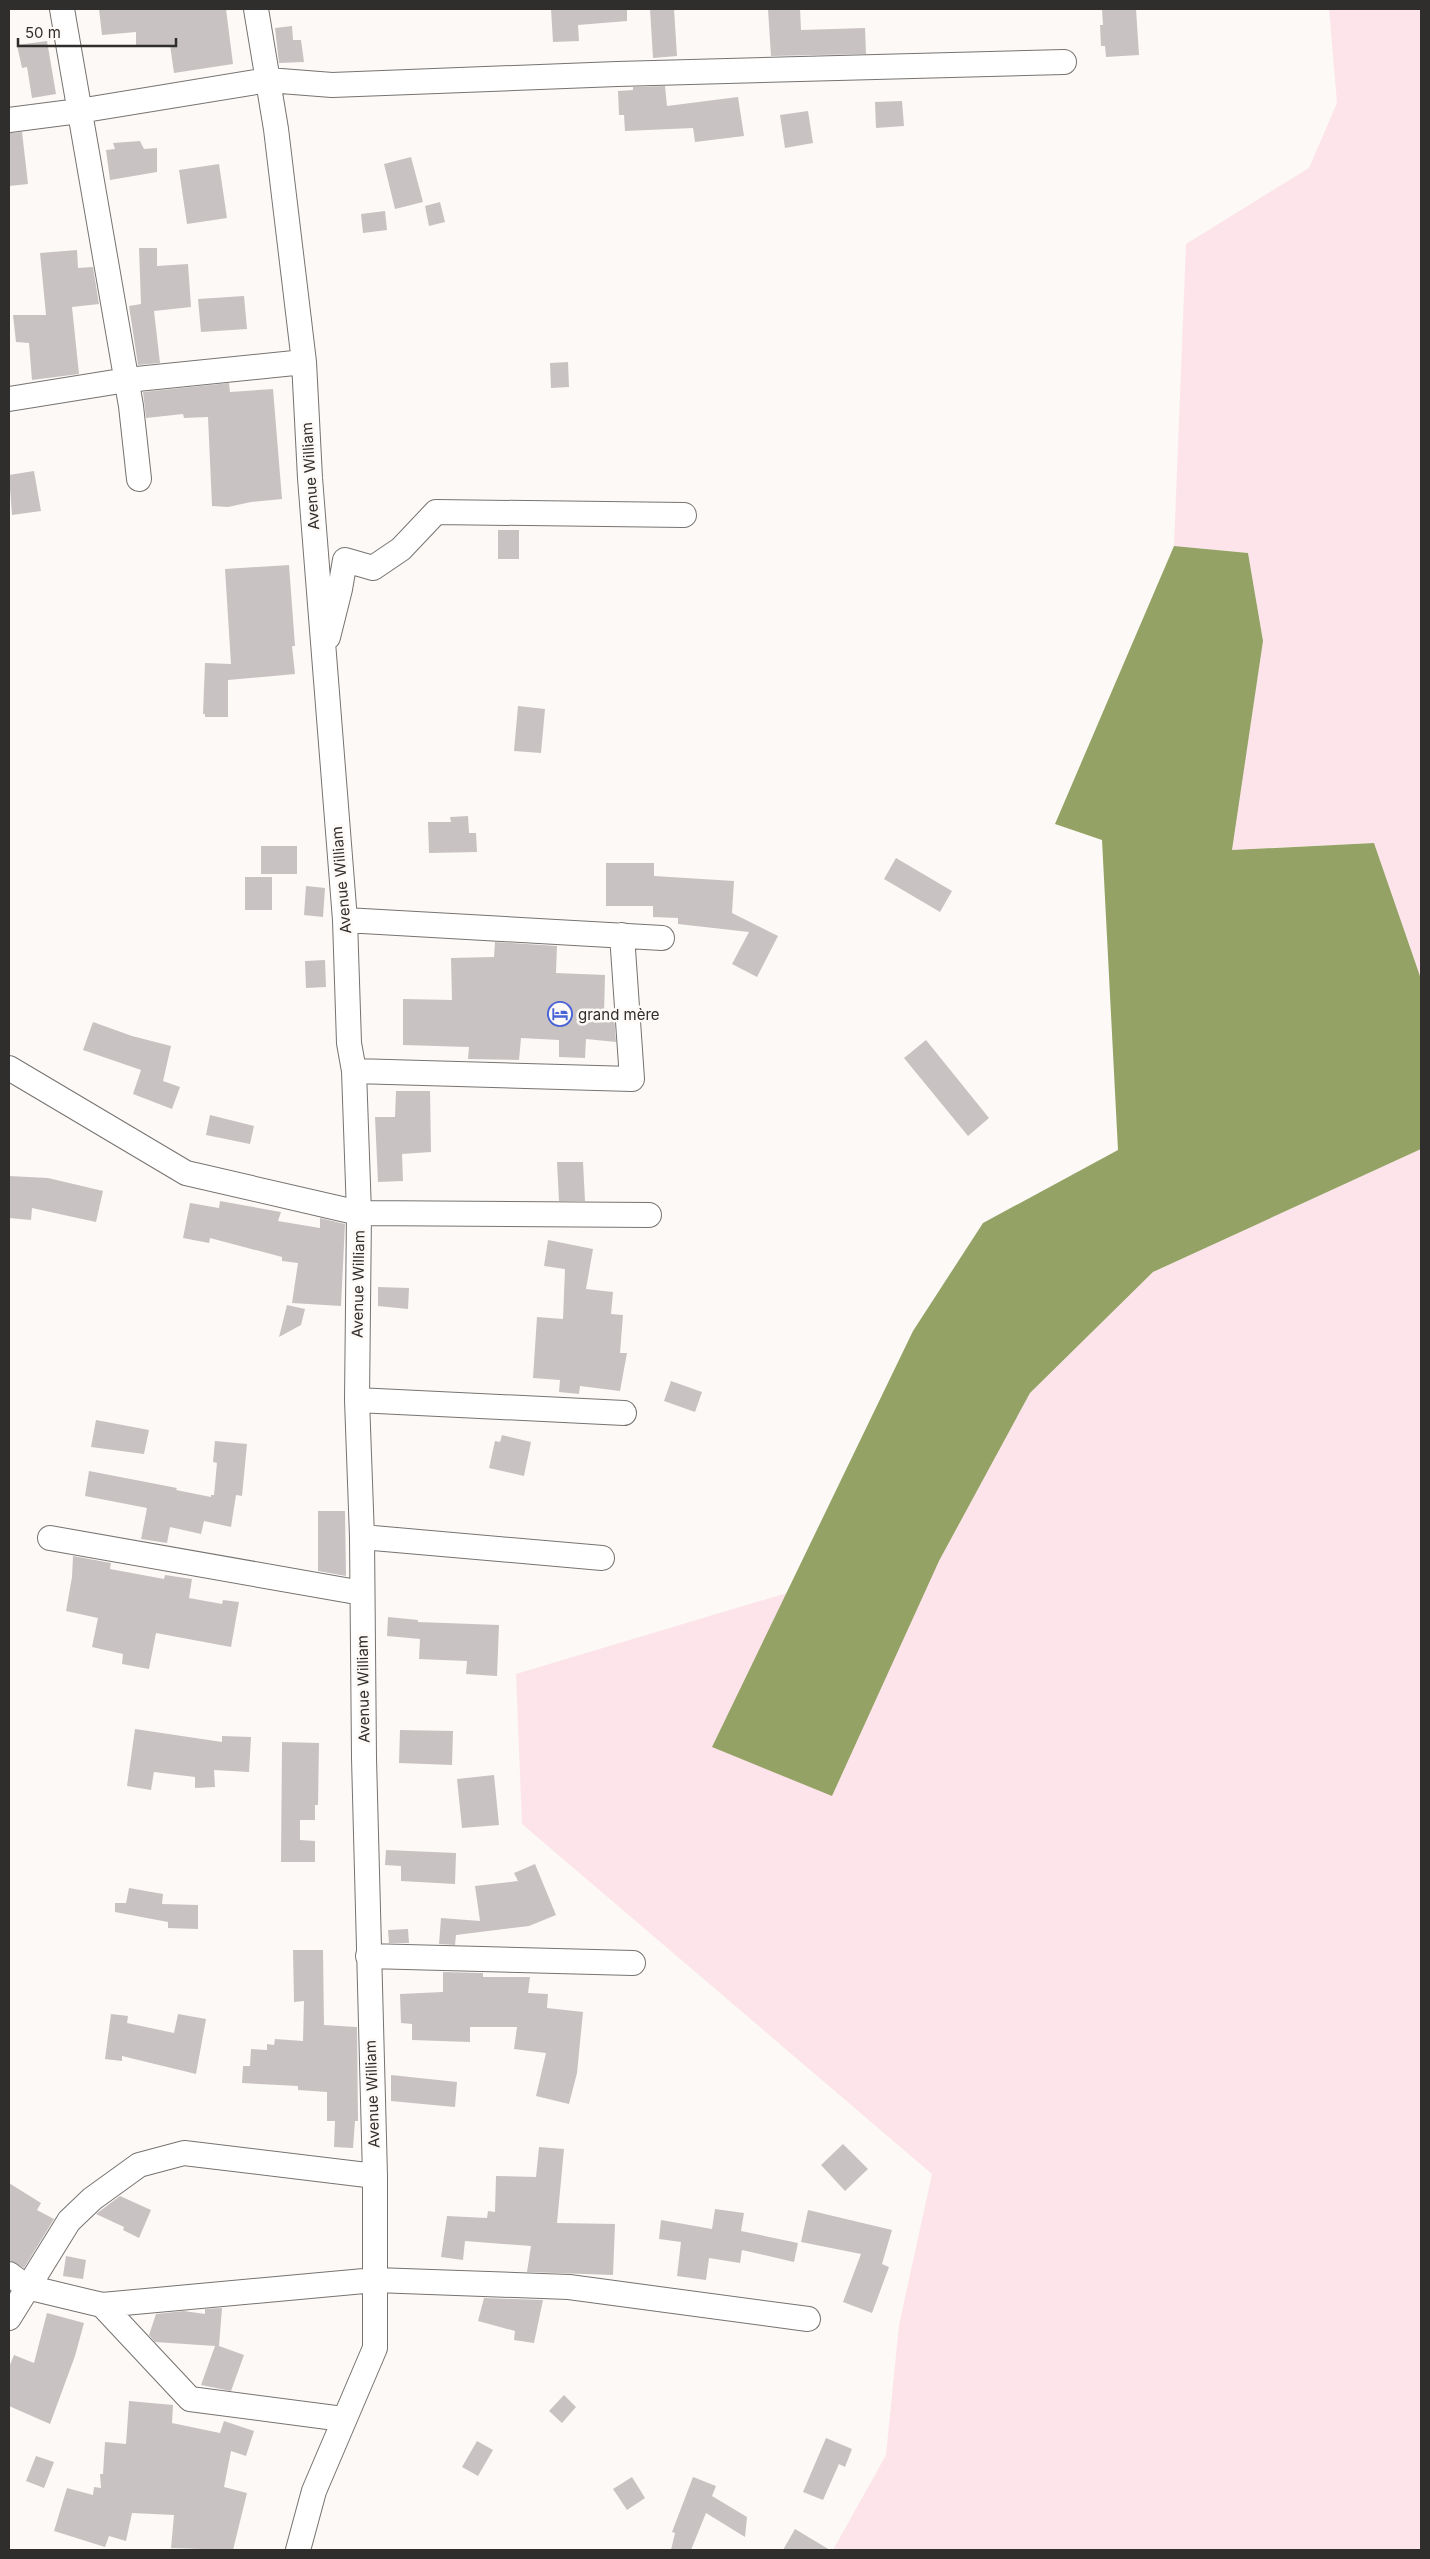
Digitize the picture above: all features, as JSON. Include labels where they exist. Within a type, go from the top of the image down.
[{"type":"street","points":[[62,9],[126,380],[139,478]]},
{"type":"street","name":"Avenue William","points":[[256,9],[276,129],[304,362],[323,657],[345,920],[349,1043],[354,1071],[359,1213],[357,1400],[362,1537],[368,1956],[375,2176],[375,2348],[343,2419],[314,2491],[298,2550]]},
{"type":"street","points":[[9,120],[79,111],[268,80],[332,85],[617,74],[1064,62]]},
{"type":"street","points":[[9,399],[126,380],[304,362]]},
{"type":"street","points":[[323,657],[340,589],[345,560],[373,568],[401,549],[436,512],[684,515]]},
{"type":"street","points":[[345,920],[662,938]]},
{"type":"street","points":[[354,1071],[632,1079],[622,935]]},
{"type":"street","points":[[9,1068],[186,1173],[359,1213],[649,1215]]},
{"type":"street","points":[[357,1400],[624,1413]]},
{"type":"street","points":[[362,1537],[602,1558]]},
{"type":"street","points":[[50,1538],[362,1593]]},
{"type":"street","points":[[368,1956],[633,1963]]},
{"type":"street","points":[[9,2318],[18,2281],[69,2221],[92,2199],[139,2165],[184,2153],[375,2176]]},
{"type":"street","points":[[18,2281],[102,2305],[375,2280],[570,2287],[808,2319]]},
{"type":"street","points":[[102,2305],[190,2399],[343,2419]]},
{"type":"shaded area","points":[[1329,9],[1421,9],[1421,979],[1374,843],[1231,850],[1263,641],[1248,553],[1174,546],[1186,244],[1309,168],[1337,103]]},
{"type":"shaded area","points":[[1174,546],[1248,553],[1263,641],[1232,850],[1374,843],[1421,979],[1421,1149],[1153,1272],[1030,1393],[939,1561],[832,1796],[712,1747],[913,1331],[983,1223],[1118,1150],[1102,840],[1055,824]]},
{"type":"shaded area","points":[[1421,1149],[1421,2550],[833,2550],[886,2455],[899,2325],[932,2174],[522,1824],[516,1674],[787,1593],[713,1747],[939,1561],[1030,1393],[1153,1272]]},
{"type":"building","points":[[99,9],[226,9],[233,64],[174,73],[170,45],[136,46],[136,32],[102,35]]},
{"type":"building","points":[[551,9],[627,9],[627,21],[578,25],[579,41],[553,42]]},
{"type":"building","points":[[650,9],[674,9],[677,56],[653,58]]},
{"type":"building","points":[[768,9],[800,9],[801,30],[865,28],[866,54],[771,56]]},
{"type":"building","points":[[1102,9],[1136,9],[1139,55],[1106,57],[1105,46],[1101,46],[1100,25],[1103,25]]},
{"type":"building","points":[[292,26],[293,40],[301,40],[304,62],[279,63],[275,28]]},
{"type":"building","points":[[47,41],[56,94],[32,98],[27,67],[22,68],[17,45]]},
{"type":"building","points":[[665,86],[667,106],[738,97],[744,136],[695,142],[693,128],[625,131],[624,115],[619,115],[618,91],[633,90],[633,87]]},
{"type":"building","points":[[902,101],[904,126],[876,128],[875,102]]},
{"type":"building","points":[[808,111],[813,143],[785,148],[780,115]]},
{"type":"building","points":[[22,132],[28,184],[9,186],[9,133]]},
{"type":"building","points":[[140,141],[144,149],[157,148],[157,172],[110,180],[106,150],[115,149],[113,143]]},
{"type":"building","points":[[411,157],[423,202],[395,209],[384,164]]},
{"type":"building","points":[[219,164],[227,218],[187,224],[179,170]]},
{"type":"building","points":[[440,202],[445,222],[429,226],[425,206]]},
{"type":"building","points":[[385,211],[387,230],[363,233],[361,214]]},
{"type":"building","points":[[139,248],[157,248],[157,266],[188,264],[191,307],[154,311],[160,363],[138,365],[129,306],[141,304]]},
{"type":"building","points":[[77,250],[78,268],[93,267],[99,304],[72,307],[79,374],[32,380],[29,343],[16,342],[13,315],[46,315],[40,253]]},
{"type":"building","points":[[244,296],[247,329],[201,332],[198,299]]},
{"type":"building","points":[[568,362],[569,387],[551,388],[550,363]]},
{"type":"building","points":[[229,383],[230,392],[273,389],[282,499],[251,502],[228,507],[212,506],[208,417],[184,418],[183,414],[146,418],[143,392]]},
{"type":"building","points":[[34,471],[41,511],[12,515],[9,475]]},
{"type":"building","points":[[498,530],[519,530],[519,559],[498,559]]},
{"type":"building","points":[[289,565],[295,646],[292,646],[295,674],[228,680],[228,717],[205,717],[205,714],[203,714],[205,663],[231,664],[225,569]]},
{"type":"building","points":[[518,706],[545,709],[541,753],[514,751]]},
{"type":"building","points":[[468,816],[469,833],[476,833],[477,852],[429,853],[428,822],[451,822],[450,817]]},
{"type":"building","points":[[261,846],[297,846],[297,874],[261,874]]},
{"type":"building","points":[[896,858],[952,891],[940,912],[884,879]]},
{"type":"building","points":[[606,863],[654,863],[654,876],[734,881],[732,913],[778,936],[757,977],[732,964],[749,932],[678,924],[678,918],[653,917],[653,906],[606,906]]},
{"type":"building","points":[[245,877],[272,877],[272,910],[245,910]]},
{"type":"building","points":[[306,886],[325,888],[323,917],[304,915]]},
{"type":"building","points":[[495,942],[557,946],[556,973],[605,975],[604,1014],[614,1015],[616,1042],[586,1039],[585,1058],[559,1057],[559,1040],[521,1038],[519,1060],[468,1059],[469,1047],[403,1045],[403,999],[452,1000],[451,958],[494,957]]},
{"type":"building","points":[[325,960],[326,987],[306,988],[305,961]]},
{"type":"building","points":[[93,1022],[132,1036],[171,1046],[163,1081],[180,1087],[172,1109],[133,1094],[141,1070],[83,1050]]},
{"type":"building","points":[[926,1040],[989,1118],[968,1136],[904,1058]]},
{"type":"building","points":[[396,1091],[430,1091],[431,1152],[402,1154],[403,1181],[378,1182],[375,1117],[395,1117]]},
{"type":"building","points":[[210,1115],[254,1126],[250,1144],[206,1135]]},
{"type":"building","points":[[557,1162],[583,1162],[585,1201],[559,1201]]},
{"type":"building","points":[[9,1176],[48,1178],[103,1191],[96,1222],[32,1208],[31,1220],[9,1218]]},
{"type":"building","points":[[220,1201],[281,1212],[278,1221],[320,1228],[320,1218],[345,1224],[341,1306],[292,1303],[298,1263],[282,1261],[282,1257],[210,1238],[209,1243],[183,1238],[190,1203],[219,1208]]},
{"type":"building","points":[[548,1240],[593,1249],[586,1289],[613,1292],[611,1314],[623,1315],[620,1353],[627,1353],[620,1391],[580,1386],[579,1394],[559,1392],[560,1380],[533,1378],[537,1317],[563,1319],[565,1269],[544,1266]]},
{"type":"building","points":[[378,1287],[409,1288],[408,1309],[378,1306]]},
{"type":"building","points":[[287,1305],[305,1309],[301,1325],[279,1337]]},
{"type":"building","points":[[671,1381],[702,1392],[695,1412],[664,1401]]},
{"type":"building","points":[[96,1420],[149,1430],[144,1454],[91,1447]]},
{"type":"building","points":[[502,1435],[531,1442],[524,1476],[489,1468],[495,1441],[500,1442]]},
{"type":"building","points":[[215,1441],[247,1444],[242,1496],[236,1495],[231,1527],[204,1521],[201,1534],[170,1527],[167,1543],[141,1539],[147,1508],[85,1496],[89,1471],[177,1488],[176,1490],[211,1497],[211,1495],[214,1495],[217,1463],[213,1462]]},
{"type":"building","points":[[318,1511],[345,1511],[346,1576],[318,1571]]},
{"type":"building","points":[[73,1556],[111,1563],[110,1569],[164,1579],[165,1575],[192,1579],[189,1598],[222,1604],[223,1600],[239,1602],[231,1647],[156,1633],[149,1669],[122,1664],[123,1654],[92,1647],[98,1618],[66,1611],[72,1577]]},
{"type":"building","points":[[388,1617],[418,1620],[418,1622],[499,1625],[497,1676],[466,1674],[467,1661],[419,1659],[420,1639],[387,1636]]},
{"type":"building","points":[[135,1729],[222,1742],[222,1736],[251,1737],[249,1772],[214,1770],[215,1787],[195,1788],[195,1777],[154,1772],[151,1790],[127,1786]]},
{"type":"building","points":[[400,1730],[453,1731],[452,1765],[399,1763]]},
{"type":"building","points":[[282,1742],[319,1743],[318,1805],[315,1805],[315,1820],[300,1820],[300,1840],[315,1841],[315,1862],[281,1862]]},
{"type":"building","points":[[494,1775],[499,1825],[462,1828],[457,1779]]},
{"type":"building","points":[[386,1850],[456,1853],[455,1884],[401,1881],[401,1866],[385,1865]]},
{"type":"building","points":[[535,1864],[556,1915],[529,1926],[456,1935],[455,1945],[439,1944],[441,1918],[480,1921],[475,1886],[518,1881],[514,1873]]},
{"type":"building","points":[[129,1888],[163,1894],[162,1904],[198,1905],[198,1929],[168,1928],[168,1922],[115,1912],[115,1903],[126,1903]]},
{"type":"building","points":[[408,1929],[409,1943],[389,1943],[388,1930]]},
{"type":"building","points":[[293,1950],[323,1950],[324,2025],[357,2027],[358,2121],[355,2121],[353,2148],[334,2147],[335,2121],[327,2121],[327,2092],[298,2090],[298,2086],[242,2083],[243,2066],[250,2066],[251,2049],[267,2050],[267,2044],[274,2045],[275,2039],[303,2041],[304,2001],[294,2002]]},
{"type":"building","points":[[443,1972],[483,1973],[483,1977],[530,1977],[528,1993],[548,1994],[547,2008],[583,2012],[577,2073],[569,2104],[536,2096],[546,2053],[514,2049],[517,2027],[470,2027],[470,2042],[412,2040],[412,2024],[401,2023],[400,1994],[443,1992]]},
{"type":"building","points":[[111,2014],[128,2016],[127,2023],[174,2033],[178,2014],[206,2019],[196,2074],[122,2056],[122,2061],[105,2059]]},
{"type":"building","points":[[391,2075],[457,2082],[455,2107],[391,2101]]},
{"type":"building","points":[[843,2144],[868,2169],[845,2191],[821,2165]]},
{"type":"building","points":[[539,2147],[564,2149],[557,2223],[615,2224],[613,2275],[527,2272],[531,2246],[465,2241],[463,2260],[441,2257],[447,2216],[487,2218],[488,2211],[495,2212],[496,2176],[536,2177]]},
{"type":"building","points":[[9,2183],[41,2203],[37,2210],[54,2219],[24,2268],[9,2260]]},
{"type":"building","points":[[120,2196],[151,2210],[139,2238],[123,2230],[124,2227],[96,2214]]},
{"type":"building","points":[[715,2209],[744,2213],[741,2231],[798,2243],[794,2262],[742,2250],[740,2263],[709,2258],[706,2280],[677,2276],[681,2242],[659,2239],[661,2220],[712,2229]]},
{"type":"building","points":[[808,2210],[892,2230],[882,2264],[889,2267],[872,2313],[843,2302],[861,2254],[801,2242]]},
{"type":"building","points":[[66,2256],[86,2260],[83,2279],[63,2276]]},
{"type":"building","points":[[484,2298],[543,2300],[534,2343],[514,2340],[515,2331],[478,2321]]},
{"type":"building","points":[[222,2308],[219,2346],[244,2355],[231,2391],[201,2385],[215,2346],[155,2342],[149,2335],[156,2314],[184,2311],[205,2314],[205,2309]]},
{"type":"building","points":[[47,2313],[84,2323],[75,2356],[50,2424],[9,2406],[9,2367],[14,2355],[34,2363]]},
{"type":"building","points":[[564,2395],[576,2407],[562,2423],[549,2411]]},
{"type":"building","points":[[129,2401],[173,2405],[172,2423],[220,2433],[224,2421],[254,2431],[246,2456],[231,2451],[224,2487],[247,2493],[233,2550],[171,2548],[174,2515],[132,2513],[126,2541],[109,2536],[105,2547],[54,2531],[67,2488],[93,2495],[94,2487],[101,2488],[100,2474],[103,2474],[105,2442],[126,2444]]},
{"type":"building","points":[[826,2438],[852,2449],[845,2467],[839,2464],[823,2500],[803,2492]]},
{"type":"building","points":[[477,2441],[493,2450],[478,2476],[462,2467]]},
{"type":"building","points":[[36,2456],[54,2462],[44,2488],[26,2481]]},
{"type":"building","points":[[632,2477],[645,2498],[627,2510],[613,2489]]},
{"type":"building","points":[[693,2477],[716,2486],[712,2496],[747,2517],[745,2537],[706,2513],[691,2550],[671,2550],[675,2533],[672,2532]]},
{"type":"building","points":[[795,2529],[830,2550],[783,2550]]},
{"type":"place","name":"grand mère","points":[[560,1014]]}]
